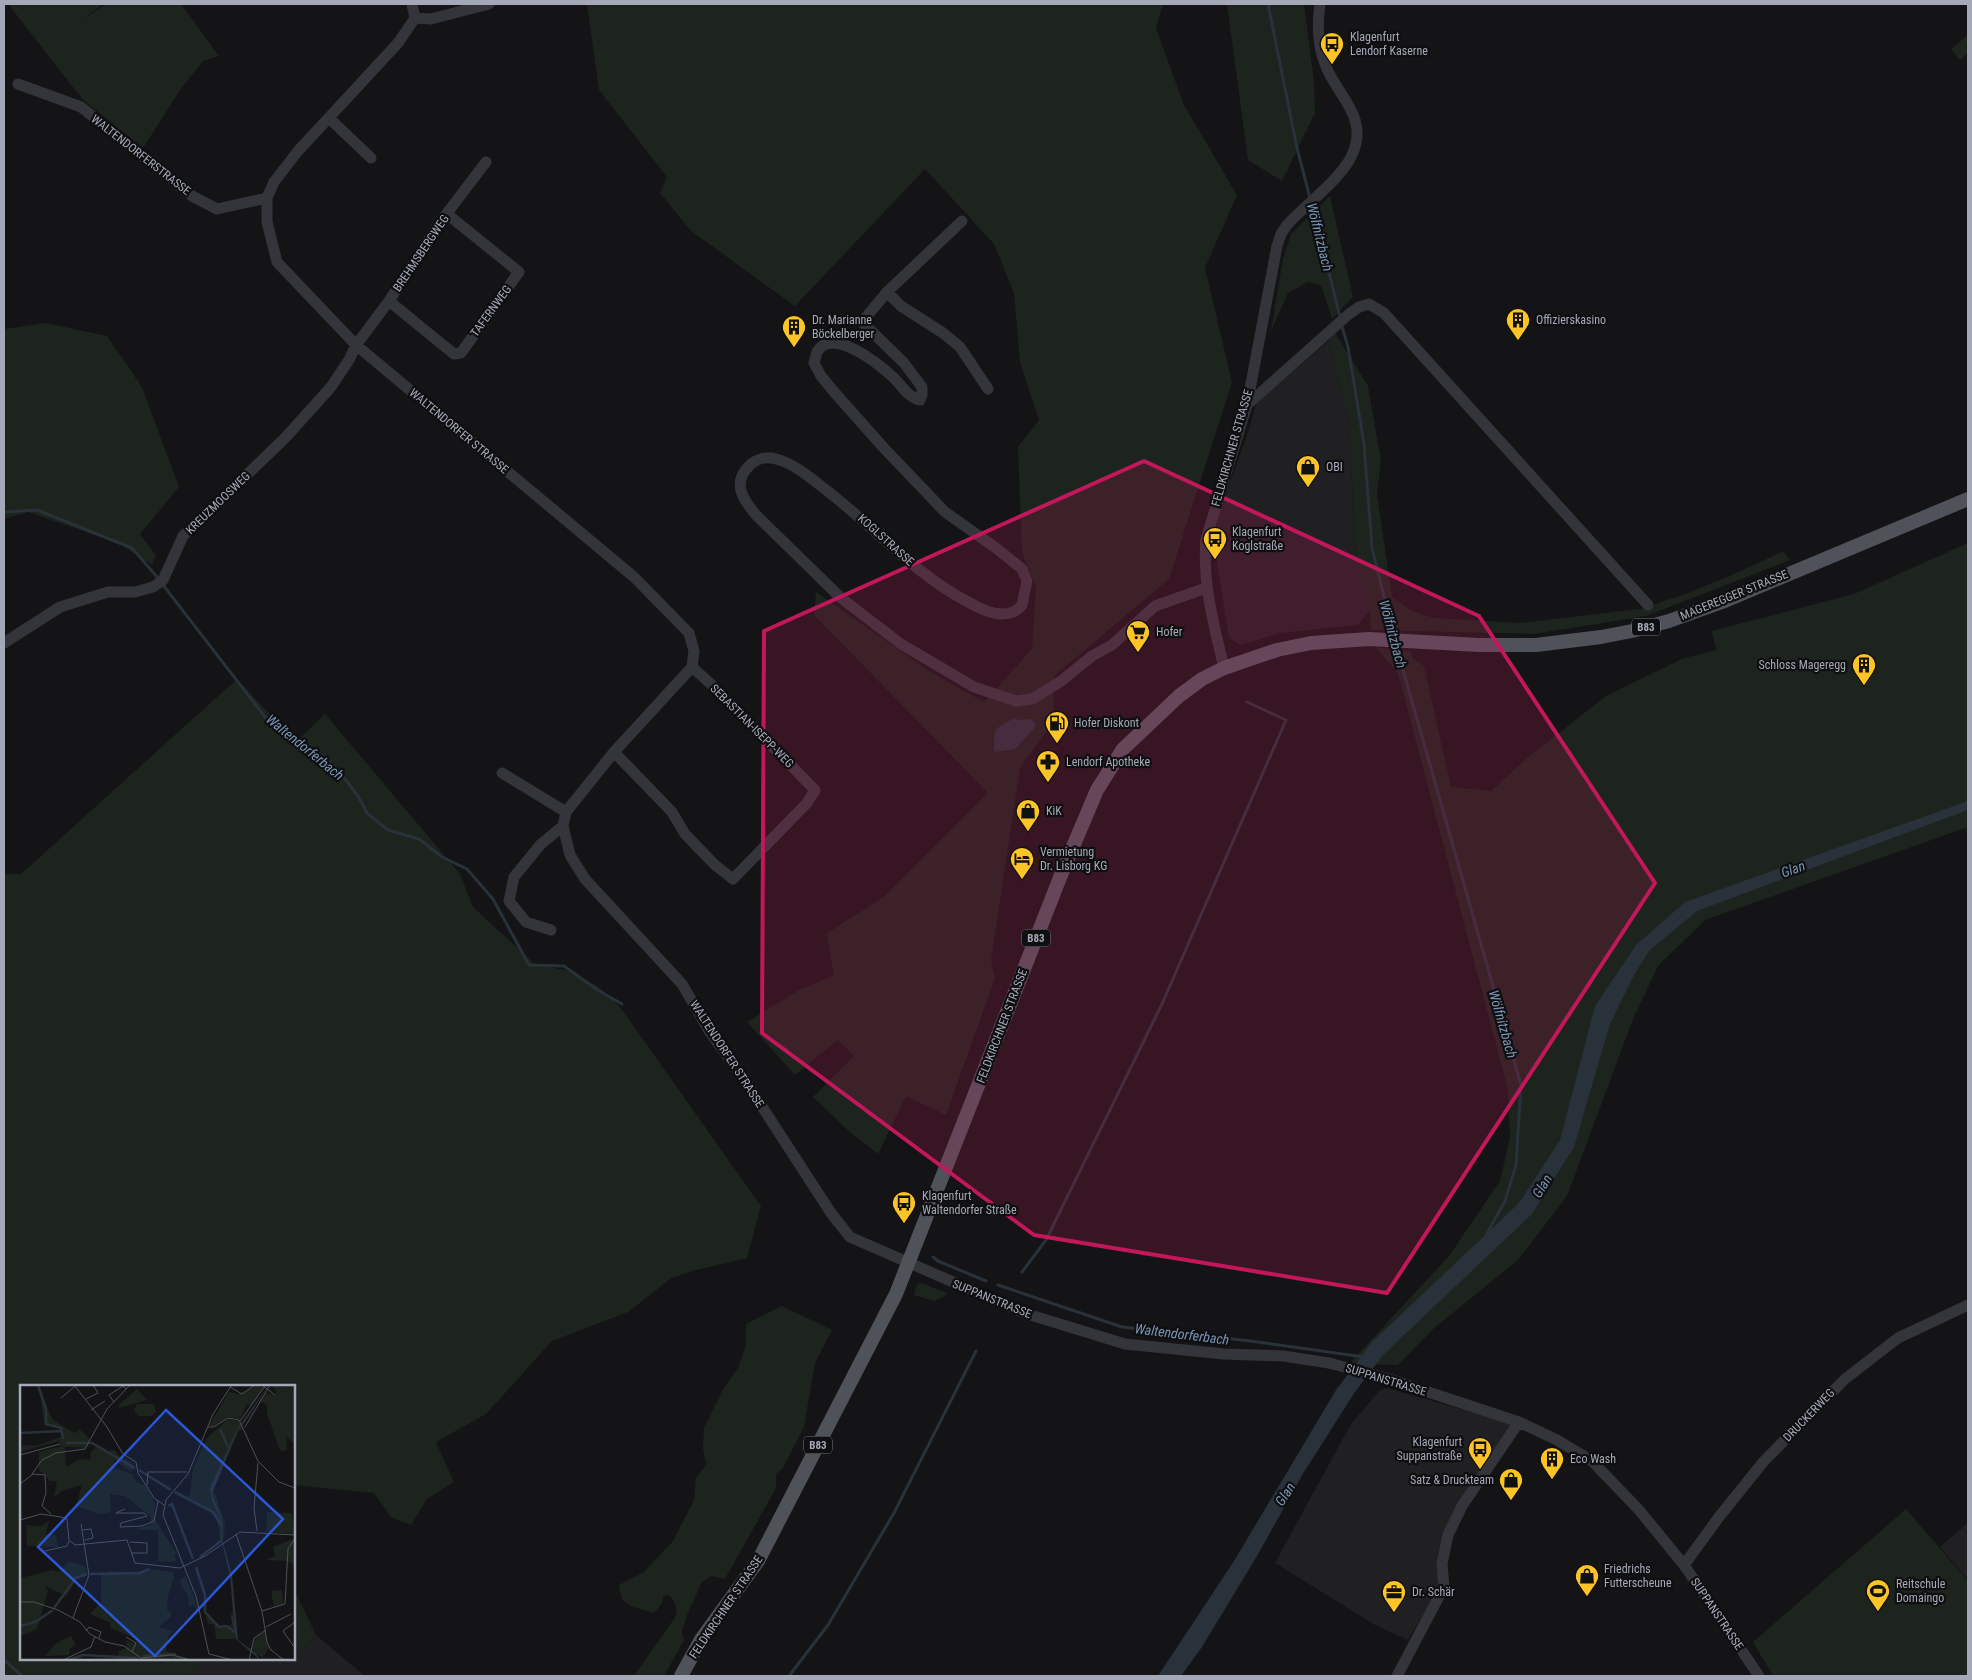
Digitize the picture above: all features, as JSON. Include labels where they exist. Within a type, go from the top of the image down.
[{"type":"main road","name":"MAGEREGGER STRASSE","points":[[1224,668],[1285,648],[1311,643],[1369,639],[1478,646],[1536,645],[1632,631],[1670,621],[1713,606],[1968,499]]},
{"type":"main road","name":"FELDKIRCHNER STRASSE","points":[[681,1676],[702,1638],[758,1561],[896,1294],[1061,875],[1097,790],[1123,749],[1142,730],[1179,696],[1202,679],[1224,668]]},
{"type":"street","points":[[412,4],[415,18],[431,19],[489,4]]},
{"type":"street","name":"FELDKIRCHNER STRASSE","points":[[1224,668],[1206,588],[1204,560],[1206,539],[1247,405],[1277,246],[1281,234],[1287,225],[1343,169],[1352,154],[1356,137],[1355,118],[1348,101],[1325,66],[1319,48],[1320,4]]},
{"type":"street","name":"WALTENDORFER STRASSE","points":[[415,18],[398,43],[298,151],[274,182],[267,198],[267,222],[277,262],[356,345],[634,577],[689,633],[694,651],[692,667],[614,752],[566,812],[563,826],[570,855],[585,879],[682,984],[708,1029],[750,1088],[831,1213],[850,1237],[908,1264]]},
{"type":"street","name":"WALTENDORFERSTRASSE","points":[[18,84],[81,107],[192,196],[217,209],[267,198]]},
{"type":"street","points":[[329,118],[371,158]]},
{"type":"street","name":"BREHMSBERGWEG","points":[[356,345],[389,301],[446,214],[486,162]]},
{"type":"street","name":"TAFERNWEG","points":[[389,301],[454,354],[461,353],[520,272],[446,214]]},
{"type":"street","name":"KOGLSTRASSE","points":[[962,221],[887,292],[862,322],[904,364],[922,387],[920,400],[914,399],[894,378],[870,358],[845,345],[834,343],[824,345],[818,351],[814,363],[821,376],[835,393],[945,512],[1022,569],[1027,581],[1022,605],[1014,612],[998,614],[982,610],[951,594],[927,576],[856,514],[796,468],[776,459],[763,457],[753,462],[745,470],[740,488],[744,501],[841,598],[901,644],[974,687],[1016,701],[1032,699],[1060,682],[1092,656],[1112,646],[1155,606],[1206,588]]},
{"type":"street","points":[[887,292],[901,306],[960,347],[988,389]]},
{"type":"street","points":[[1247,405],[1349,314],[1359,307],[1369,304],[1384,313],[1648,605]]},
{"type":"street","name":"KREUZMOOSWEG","points":[[4,643],[60,607],[108,592],[135,592],[154,588],[163,580],[183,536],[292,431],[331,387],[349,360],[356,345]]},
{"type":"street","name":"SEBASTIAN-ISEPP-WEG","points":[[614,752],[672,812],[685,834],[709,859],[733,879],[807,803],[815,790],[692,667]]},
{"type":"street","points":[[502,773],[566,812]]},
{"type":"street","points":[[551,930],[526,922],[509,901],[514,878],[541,844],[563,826]]},
{"type":"street","name":"SUPPANSTRASSE","points":[[908,1264],[1024,1313],[1125,1344],[1224,1354],[1310,1359],[1386,1378],[1519,1422],[1558,1440],[1592,1461],[1640,1510],[1684,1565],[1759,1676]]},
{"type":"street","name":"DRUCKERWEG","points":[[1684,1565],[1719,1517],[1764,1461],[1845,1378],[1898,1338],[1968,1305]]},
{"type":"street","points":[[1397,1676],[1444,1587],[1442,1564],[1448,1535],[1462,1506],[1519,1422]]},
{"type":"highlighted area","points":[[1144,461],[1479,616],[1655,883],[1387,1293],[1034,1235],[762,1033],[764,631]]},
{"type":"shaded area","points":[[8,4],[103,4],[81,21],[106,4],[181,4],[219,56],[203,61],[180,90],[143,148],[83,100]]},
{"type":"shaded area","points":[[587,4],[1163,4],[1156,28],[1184,105],[1237,195],[1205,268],[1232,382],[1169,579],[1054,676],[1053,722],[1020,768],[991,960],[995,978],[946,1115],[906,1096],[878,1154],[850,1132],[813,1097],[854,1056],[838,1040],[795,1075],[747,1022],[799,990],[834,975],[827,933],[884,897],[988,793],[814,615],[816,592],[929,671],[984,702],[1032,649],[1036,587],[1022,552],[1018,447],[1039,420],[1020,362],[1014,293],[994,244],[925,169],[795,306],[691,231],[660,193],[667,177],[599,90]]},
{"type":"shaded area","points":[[1227,4],[1304,4],[1314,81],[1315,113],[1282,181],[1248,160]]},
{"type":"shaded area","points":[[1968,35],[1968,53],[1960,60],[1951,49]]},
{"type":"shaded area","points":[[1330,196],[1353,297],[1332,319],[1321,285],[1308,282],[1288,293],[1271,331],[1283,259],[1291,234]]},
{"type":"shaded area","points":[[46,323],[107,336],[142,387],[179,487],[140,534],[156,556],[152,565],[118,543],[28,512],[4,519],[4,329]]},
{"type":"shaded area","points":[[1335,333],[1368,386],[1381,461],[1377,494],[1392,597],[1412,611],[1434,618],[1520,623],[1648,608],[1724,578],[1783,551],[1790,560],[1646,616],[1534,634],[1371,630],[1370,611],[1356,557],[1349,423],[1328,341]]},
{"type":"shaded area","points":[[1328,341],[1349,423],[1356,557],[1370,611],[1358,625],[1280,633],[1240,645],[1229,638],[1215,550],[1217,518],[1248,433],[1256,404]]},
{"type":"shaded area","points":[[1968,543],[1968,827],[1705,920],[1658,966],[1633,1019],[1567,1196],[1518,1260],[1433,1329],[1398,1365],[1349,1364],[1449,1256],[1500,1181],[1510,1138],[1508,1090],[1398,673],[1375,647],[1410,651],[1413,658],[1424,666],[1451,787],[1491,791],[1526,759],[1606,696],[1684,658],[1717,650],[1711,631],[1854,594]]},
{"type":"shaded area","points":[[237,679],[296,742],[325,714],[460,874],[473,907],[535,964],[573,972],[600,988],[620,1007],[761,1206],[747,1258],[692,1271],[670,1279],[628,1312],[552,1341],[486,1414],[436,1442],[454,1482],[427,1499],[411,1525],[391,1517],[374,1493],[295,1485],[295,1385],[20,1385],[20,1660],[208,1660],[186,1676],[4,1676],[4,874],[21,874]]},
{"type":"shaded area","points":[[921,1283],[947,1293],[934,1301],[914,1295],[917,1285]]},
{"type":"shaded area","points":[[782,1306],[832,1330],[815,1363],[804,1427],[783,1468],[776,1474],[776,1488],[725,1579],[712,1576],[702,1582],[687,1615],[682,1632],[684,1640],[664,1676],[634,1676],[676,1616],[676,1607],[675,1602],[669,1595],[663,1596],[662,1603],[654,1613],[633,1607],[622,1600],[619,1585],[644,1572],[673,1541],[694,1500],[696,1478],[706,1465],[703,1448],[704,1428],[722,1391],[739,1366],[746,1344],[746,1324]]},
{"type":"shaded area","points":[[1386,1388],[1514,1424],[1461,1504],[1439,1588],[1408,1640],[1375,1625],[1275,1563],[1351,1424],[1380,1390]]},
{"type":"shaded area","name":"Reitschule Domaingo","points":[[1906,1509],[1968,1581],[1968,1676],[1773,1676],[1753,1642]]},
{"type":"shaded area","points":[[1968,1523],[1968,1580],[1940,1547]]},
{"type":"shaded area","points":[[295,1591],[316,1635],[298,1654],[295,1652]]},
{"type":"shaded area","points":[[316,1635],[365,1676],[186,1676],[208,1660],[295,1660],[295,1652],[298,1654]]},
{"type":"water","points":[[1013,719],[1031,719],[1035,723],[1035,727],[1015,749],[994,752],[996,732],[1001,726]]},
{"type":"water","name":"Glan","points":[[1968,801],[1968,810],[1697,911],[1649,951],[1634,975],[1610,1024],[1574,1147],[1532,1214],[1383,1355],[1355,1392],[1304,1472],[1257,1556],[1202,1647],[1181,1676],[1158,1676],[1234,1561],[1336,1390],[1372,1342],[1519,1203],[1560,1140],[1595,1006],[1636,945],[1685,902]]},
{"type":"waterway","name":"Wölfnitzbach","points":[[1268,4],[1297,148],[1310,198]]},
{"type":"waterway","name":"Wölfnitzbach","points":[[1312,204],[1340,317]]},
{"type":"waterway","name":"Wölfnitzbach","points":[[1341,323],[1348,347],[1364,444],[1372,548],[1394,637]]},
{"type":"waterway","name":"Waltendorferbach","points":[[4,512],[37,510],[132,548],[158,578]]},
{"type":"waterway","name":"Waltendorferbach","points":[[163,585],[265,717],[324,757],[339,771],[358,796],[367,813],[388,830],[419,839],[442,857],[467,869],[493,899],[529,965],[564,966],[599,991],[622,1004]]},
{"type":"waterway","name":"Wölfnitzbach","points":[[1396,645],[1521,1085],[1516,1165],[1505,1201],[1486,1235]]},
{"type":"waterway","points":[[1022,1272],[1046,1240],[1162,1004],[1286,720],[1247,702]]},
{"type":"waterway","name":"Waltendorferbach","points":[[933,1257],[938,1261],[986,1281]]},
{"type":"waterway","name":"Waltendorferbach","points":[[998,1285],[1122,1327],[1250,1341],[1364,1357]]},
{"type":"waterway","points":[[789,1676],[828,1625],[894,1513],[976,1351]]},
{"type":"waterway","points":[[4,1660],[22,1676]]},
{"type":"place","name":"Klagenfurt Lendorf Kaserne","points":[[1332,65]]},
{"type":"place","name":"Offizierskasino","points":[[1518,341]]},
{"type":"place","name":"Dr. Marianne Böckelberger","points":[[794,348]]},
{"type":"place","name":"OBI","points":[[1308,488]]},
{"type":"place","name":"Klagenfurt Koglstraße","points":[[1215,560]]},
{"type":"place","name":"Hofer","points":[[1138,653]]},
{"type":"place","name":"Schloss Mageregg","points":[[1864,686]]},
{"type":"place","name":"Hofer Diskont","points":[[1057,744]]},
{"type":"place","name":"Lendorf Apotheke","points":[[1048,783]]},
{"type":"place","name":"KiK","points":[[1028,832]]},
{"type":"place","name":"Vermietung Dr. Lisborg KG","points":[[1022,880]]},
{"type":"place","name":"Klagenfurt Waltendorfer Straße","points":[[904,1224]]},
{"type":"place","name":"Klagenfurt Suppanstraße","points":[[1480,1470]]},
{"type":"place","name":"Eco Wash","points":[[1552,1480]]},
{"type":"place","name":"Satz & Druckteam","points":[[1511,1501]]},
{"type":"place","name":"Friedrichs Futterscheune","points":[[1587,1597]]},
{"type":"place","name":"Reitschule Domaingo","points":[[1878,1612]]},
{"type":"place","name":"Dr. Schär","points":[[1394,1613]]}]
